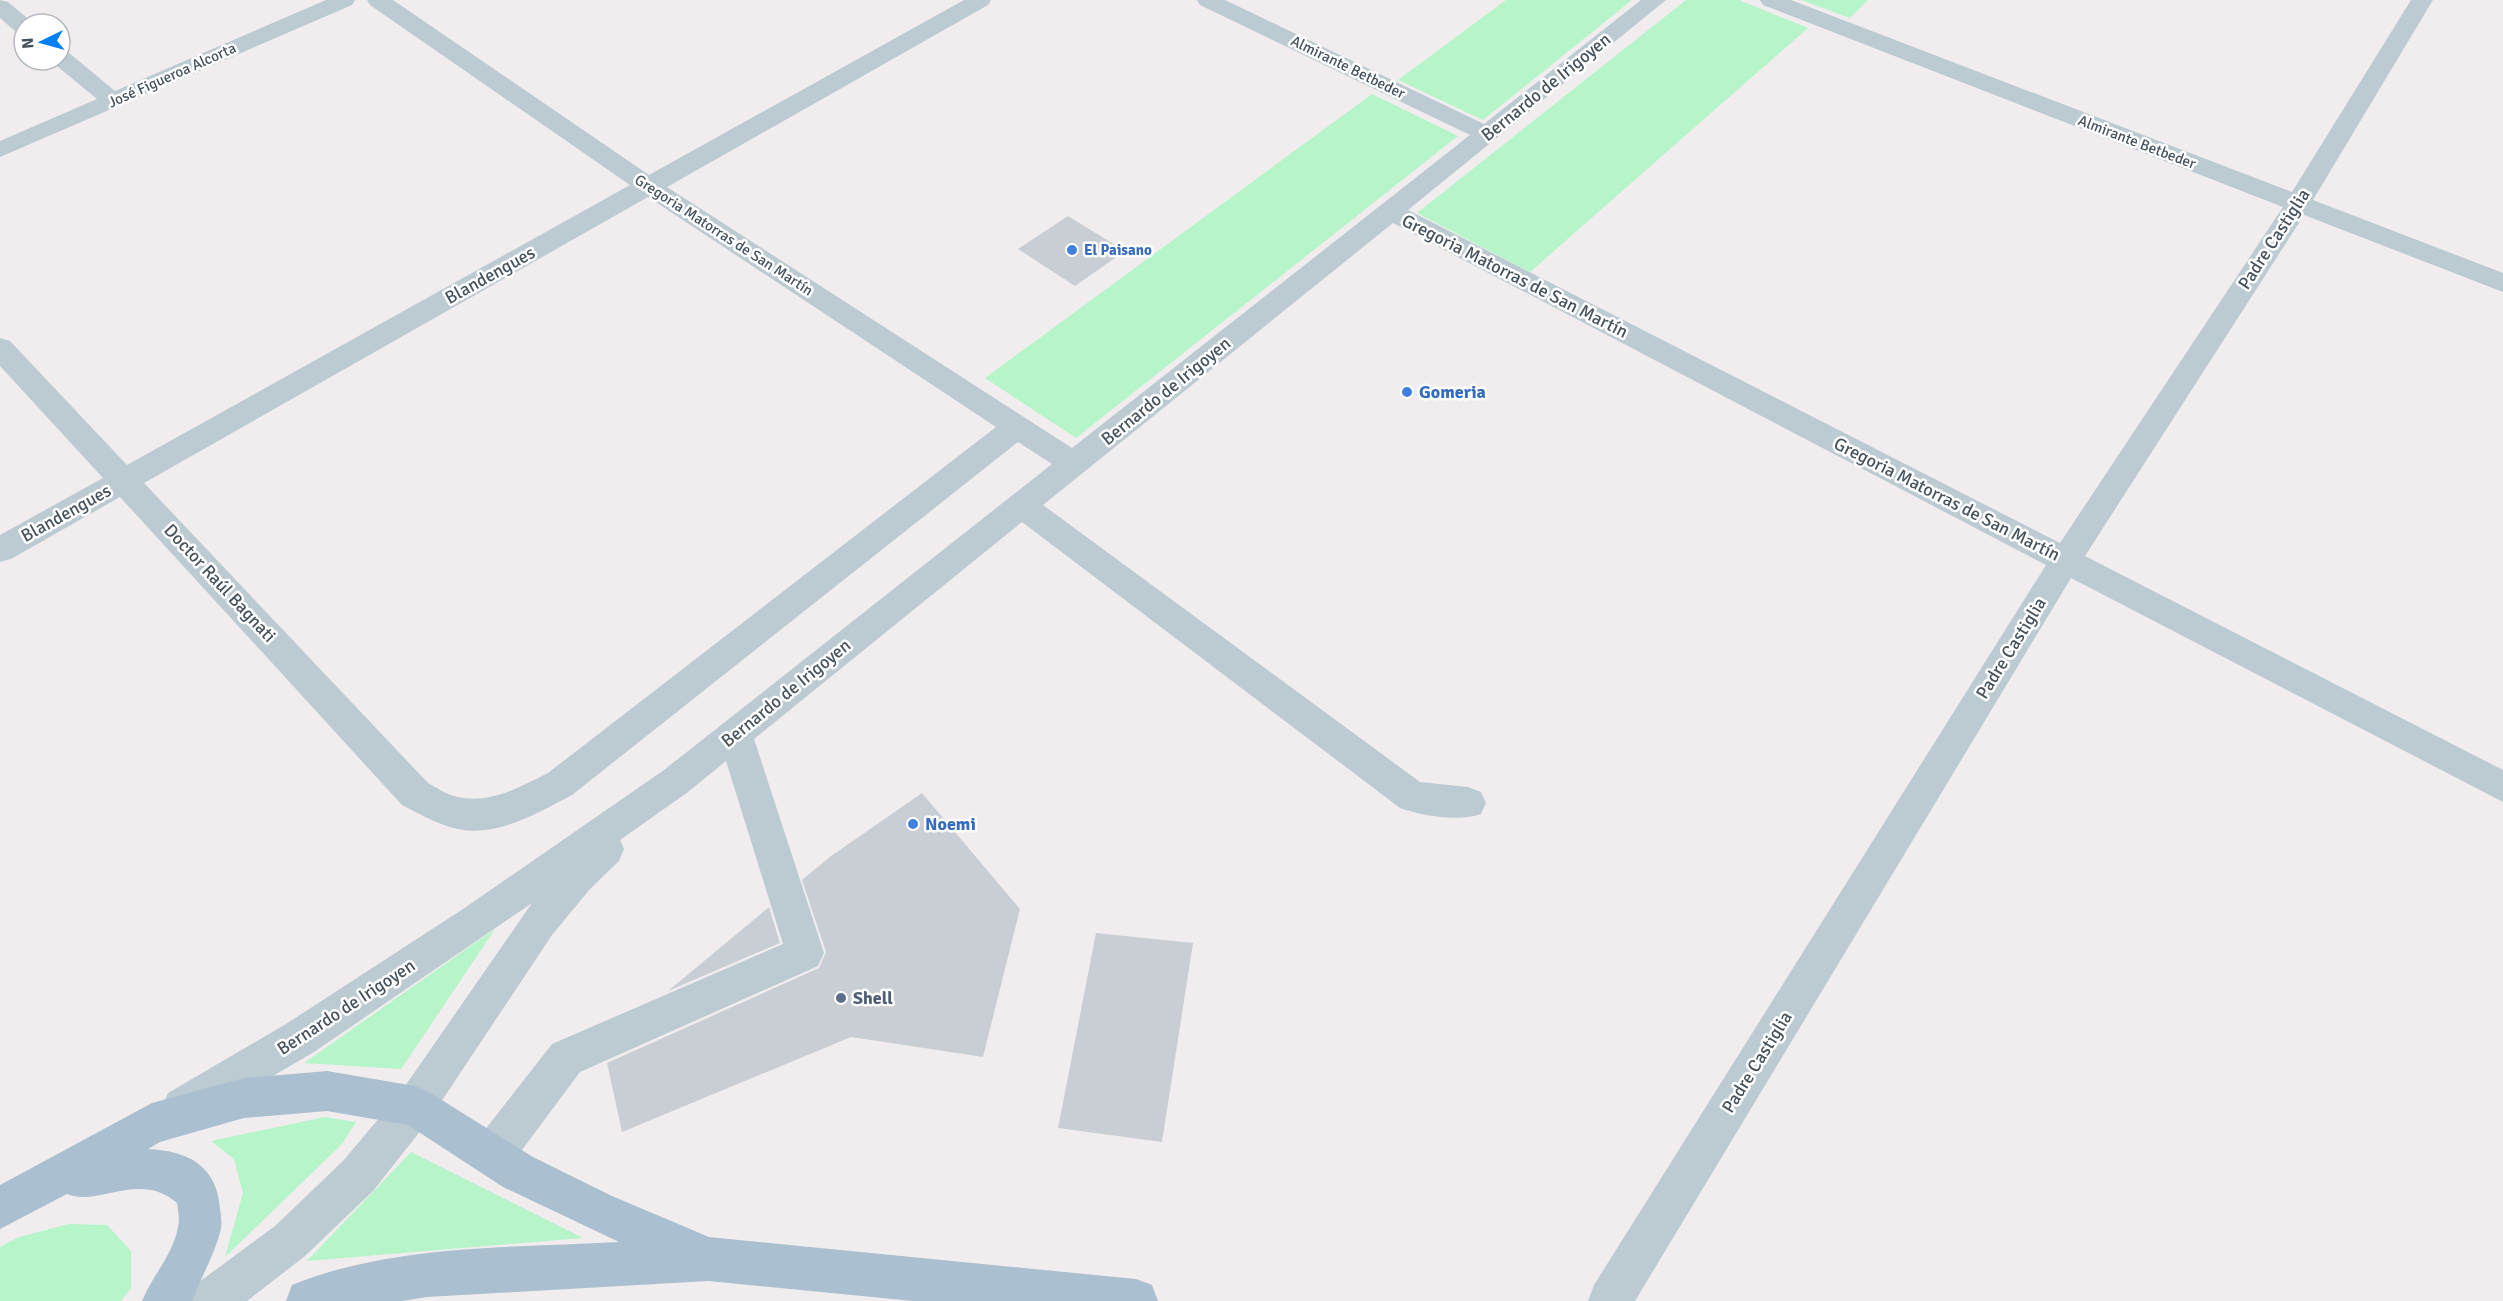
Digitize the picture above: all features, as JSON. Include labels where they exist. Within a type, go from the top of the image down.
[{"type":"main road","points":[[152,1124],[244,1098],[327,1091],[415,1106],[518,1172],[597,1211],[708,1259]]},
{"type":"main road","name":"Bernardo de Irigoyen","points":[[0,1208],[152,1124]]},
{"type":"main road","points":[[45,1183],[133,1168],[173,1171],[198,1193],[200,1227],[176,1286],[164,1301]]},
{"type":"main road","points":[[308,1301],[360,1286],[427,1275],[708,1259],[1136,1301]]},
{"type":"street","name":"José Figueroa Alcorta","points":[[0,150],[344,0]]},
{"type":"street","name":"Gregoria Matorras de San Martín","points":[[378,0],[648,186],[1074,464]]},
{"type":"street","name":"Blandengues","points":[[0,550],[980,0]]},
{"type":"street","name":"Almirante Betbeder","points":[[1208,0],[1488,134]]},
{"type":"street","name":"Bernardo de Irigoyen","points":[[152,1124],[300,1038],[477,921],[676,781],[1655,0]]},
{"type":"street","name":"Almirante Betbeder","points":[[1770,0],[2503,283]]},
{"type":"street","name":"Padre Castiglia","points":[[1610,1301],[2065,561],[2298,204],[2422,0]]},
{"type":"street","points":[[0,7],[12,17]]},
{"type":"street","points":[[72,67],[113,101]]},
{"type":"street","name":"Gregoria Matorras de San Martín","points":[[1390,211],[2503,788]]},
{"type":"street","name":"Doctor Raúl Bagnati","points":[[0,348],[415,794],[446,810],[479,816],[521,804],[560,784],[1017,427]]},
{"type":"street","points":[[1021,506],[1413,797],[1468,803]]},
{"type":"street","points":[[492,1155],[566,1058],[805,953],[735,734]]},
{"type":"street","name":"Bernardo de Irigoyen","points":[[211,1301],[290,1241],[358,1176],[415,1106],[539,923],[578,877],[676,781]]},
{"type":"green space","points":[[1506,0],[1632,0],[1483,120],[1398,80]]},
{"type":"green space","points":[[1686,0],[1739,0],[1808,28],[1530,272],[1417,213]]},
{"type":"green space","points":[[1801,0],[1868,0],[1850,18]]},
{"type":"green space","points":[[1372,94],[1458,136],[1076,438],[985,378]]},
{"type":"green space","points":[[495,929],[401,1069],[304,1063]]},
{"type":"green space","points":[[325,1117],[356,1122],[342,1144],[225,1257],[243,1193],[234,1159],[211,1141]]},
{"type":"green space","points":[[411,1152],[583,1238],[307,1261]]},
{"type":"green space","points":[[69,1224],[107,1225],[131,1251],[131,1288],[121,1301],[0,1301],[0,1247],[19,1237]]},
{"type":"building","name":"El Paisano","points":[[1068,216],[1125,251],[1075,286],[1018,249]]},
{"type":"building","points":[[922,793],[1020,909],[983,1057],[851,1037],[622,1132],[607,1063],[819,968],[826,952],[802,880],[831,856]]},
{"type":"building","points":[[769,907],[780,943],[668,991]]},
{"type":"building","points":[[1096,933],[1193,943],[1162,1142],[1058,1128]]},
{"type":"place","name":"El Paisano","points":[[1072,250]]},
{"type":"place","name":"Gomeria","points":[[1407,392]]},
{"type":"place","name":"Noemi","points":[[913,824]]},
{"type":"place","name":"Shell","points":[[841,998]]}]
